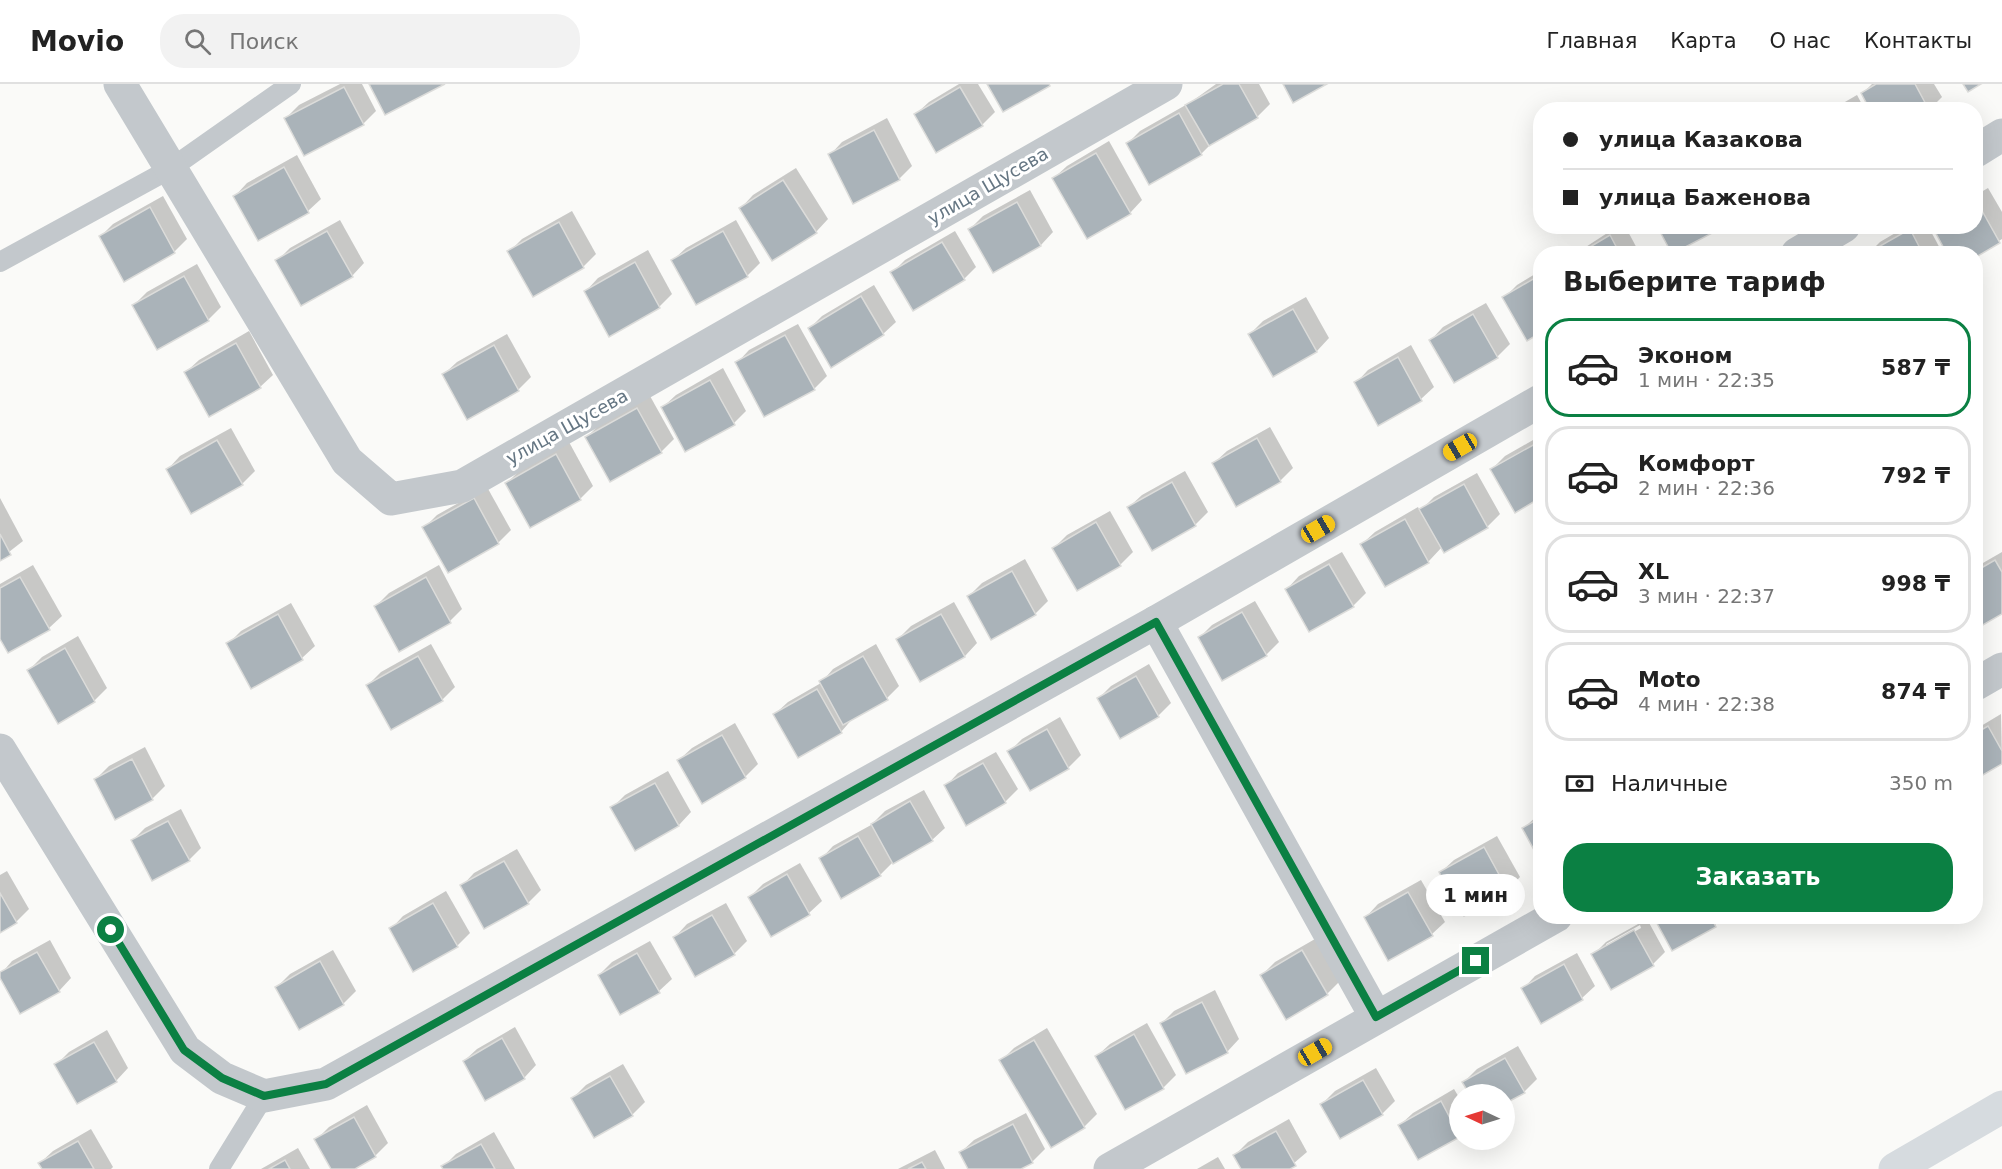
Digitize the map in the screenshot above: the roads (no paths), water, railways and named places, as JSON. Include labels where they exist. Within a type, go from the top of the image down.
[{"type":"street","name":"улица Щусева","points":[[120,84],[347,461],[391,499],[462,486],[1166,84]]},
{"type":"street","points":[[1983,147],[2002,135]]},
{"type":"street","points":[[1810,246],[1831,234]]},
{"type":"street","points":[[0,750],[184,1050],[222,1078],[264,1096],[326,1084],[1156,622],[1533,405]]},
{"type":"street","points":[[1156,622],[1376,1017]]},
{"type":"street","points":[[1983,680],[2002,669]]},
{"type":"street","points":[[1110,1169],[1543,924]]},
{"type":"street","points":[[1895,1169],[2002,1107]]},
{"type":"lane","points":[[0,262],[170,168],[291,84]]},
{"type":"lane","points":[[219,1169],[264,1096]]}]
